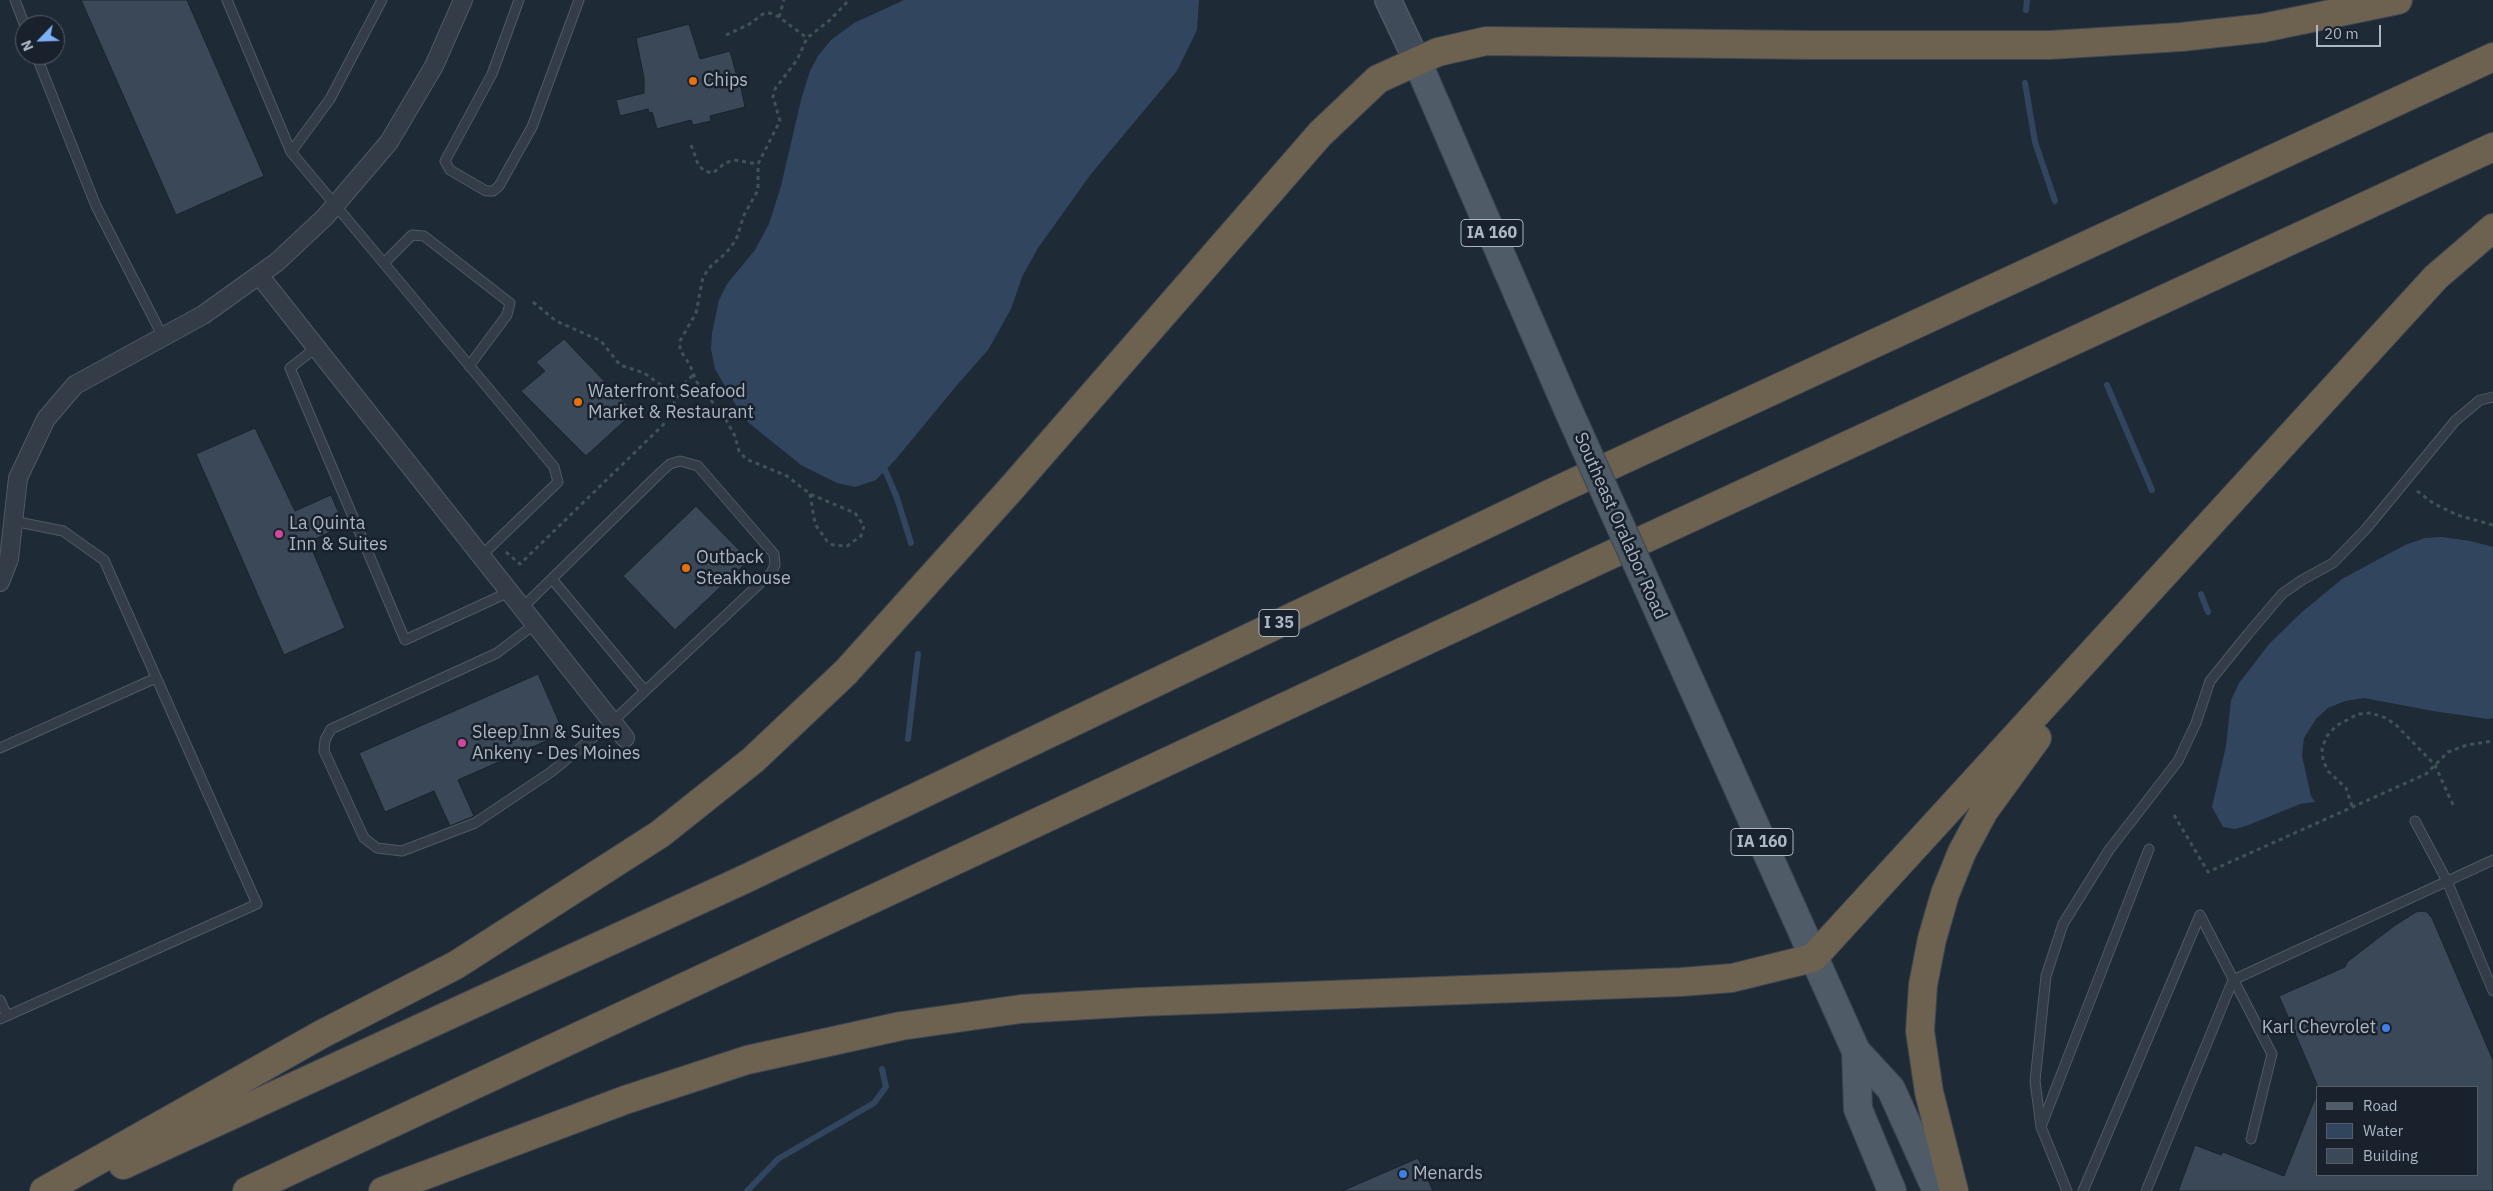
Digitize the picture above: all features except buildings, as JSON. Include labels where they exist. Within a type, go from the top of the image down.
[{"type":"highway","points":[[44,1191],[322,1034],[456,965],[660,834],[753,760],[846,672],[1010,490],[1320,134],[1378,79],[1438,52],[1486,41],[1810,46],[2050,45],[2171,38],[2263,28],[2398,0]]},
{"type":"highway","name":"I 35","points":[[66,1191],[736,883],[1560,489],[2493,57]]},
{"type":"highway","points":[[247,1191],[1595,562],[2493,147]]},
{"type":"highway","points":[[382,1191],[626,1100],[747,1060],[901,1026],[1021,1009],[1139,1002],[1681,982],[1732,978],[1813,958],[2436,277],[2493,228]]},
{"type":"highway","points":[[1954,1191],[1929,1092],[1920,1031],[1923,985],[1932,939],[1945,894],[1962,852],[1984,811],[2016,765],[2144,597]]},
{"type":"main road","name":"Southeast Oralabor Road","points":[[1388,0],[1417,61],[1566,405],[1813,958],[1856,1051],[1891,1089],[1937,1191]]},
{"type":"main road","name":"Southeast Oralabor Road","points":[[1856,1051],[1858,1109],[1892,1191]]},
{"type":"street","points":[[0,582],[9,560],[18,478],[46,419],[75,385],[203,315],[259,275],[276,262],[336,205],[390,142],[434,66],[463,0]]},
{"type":"street","points":[[259,275],[625,738]]},
{"type":"lane","points":[[14,0],[20,15]]},
{"type":"lane","points":[[227,0],[291,152],[554,467],[558,482],[481,556]]},
{"type":"lane","points":[[291,152],[330,99],[382,0]]},
{"type":"lane","points":[[519,0],[492,74],[445,161],[450,170],[486,191],[494,191],[499,186],[532,127],[579,0]]},
{"type":"lane","points":[[40,65],[96,206],[163,336]]},
{"type":"lane","points":[[384,262],[412,235],[424,236],[510,303],[507,315],[469,366]]},
{"type":"lane","points":[[316,347],[290,368],[405,640],[509,592]]},
{"type":"lane","points":[[2067,1191],[2041,1127],[2036,1081],[2038,1031],[2046,976],[2063,924],[2110,850],[2178,761],[2196,723],[2210,681],[2282,594],[2302,580],[2333,563],[2455,421],[2480,400],[2493,396]]},
{"type":"lane","points":[[522,608],[661,472],[670,464],[680,461],[698,466],[774,554],[775,565],[771,574],[612,722],[551,772],[475,823],[402,851],[377,848],[364,838],[324,751],[324,740],[331,729],[497,653],[534,624]]},
{"type":"lane","points":[[0,1000],[4,1018],[257,904],[104,560],[63,531],[13,521]]},
{"type":"lane","points":[[552,579],[645,691]]},
{"type":"lane","points":[[0,748],[156,678]]},
{"type":"lane","points":[[2415,821],[2447,881],[2493,991]]},
{"type":"lane","points":[[2041,1127],[2149,849]]},
{"type":"lane","points":[[2146,1191],[2234,980],[2493,860]]},
{"type":"lane","points":[[2083,1191],[2200,914],[2272,1054],[2251,1139]]},
{"type":"path","points":[[779,17],[784,0]]},
{"type":"path","points":[[810,494],[815,524],[827,541],[833,545],[847,546],[862,536],[864,526],[855,513],[810,494],[787,476],[746,458],[739,451],[735,436],[725,418],[693,375],[690,365],[680,350],[680,341],[696,312],[703,277],[736,240],[744,215],[758,190],[758,164],[780,121],[773,97],[775,89],[797,60],[806,38],[830,20],[849,0]]},
{"type":"path","points":[[726,35],[748,25],[763,14],[770,13],[779,17],[806,38]]},
{"type":"path","points":[[691,145],[698,164],[704,171],[713,174],[725,163],[734,160],[758,164]]},
{"type":"path","points":[[533,302],[556,321],[601,341],[620,365],[644,373],[661,385],[673,401]]},
{"type":"path","points":[[496,542],[520,564],[645,445],[663,425],[673,401],[683,385],[693,375]]},
{"type":"path","points":[[2404,482],[2433,503],[2457,515],[2493,525]]},
{"type":"path","points":[[2352,806],[2346,788],[2328,771],[2323,760],[2322,748],[2327,736],[2345,719],[2358,714],[2371,713],[2386,718],[2396,725],[2435,765],[2453,805]]},
{"type":"path","points":[[2174,815],[2208,872],[2426,774],[2448,752],[2467,745],[2493,741]]},
{"type":"water","points":[[904,0],[1199,0],[1197,30],[1177,71],[1091,174],[1038,248],[1022,277],[1011,309],[988,350],[876,480],[855,487],[837,483],[801,465],[749,423],[740,412],[715,369],[711,349],[712,333],[719,300],[727,284],[755,250],[769,224],[781,186],[801,100],[810,71],[818,56],[831,40],[854,23]]},
{"type":"water","points":[[2442,537],[2493,547],[2493,718],[2488,719],[2433,711],[2364,698],[2345,701],[2328,708],[2316,719],[2304,738],[2302,756],[2311,796],[2315,802],[2300,804],[2235,829],[2223,827],[2212,807],[2226,746],[2231,700],[2239,683],[2269,644],[2302,612],[2342,579],[2405,545],[2425,538]]},
{"type":"waterway","points":[[2026,10],[2027,0]]},
{"type":"waterway","points":[[2025,83],[2035,142],[2055,201]]},
{"type":"waterway","points":[[2107,385],[2152,490]]},
{"type":"waterway","points":[[885,470],[897,498],[911,543]]},
{"type":"waterway","points":[[2201,594],[2208,612]]},
{"type":"waterway","points":[[908,739],[918,654]]},
{"type":"waterway","points":[[747,1191],[778,1159],[874,1103],[886,1087],[882,1069]]},
{"type":"place","name":"Chips","points":[[693,81]]},
{"type":"place","name":"Waterfront Seafood Market & Restaurant","points":[[578,402]]},
{"type":"place","name":"La Quinta Inn & Suites","points":[[279,534]]},
{"type":"place","name":"Outback Steakhouse","points":[[686,568]]},
{"type":"place","name":"Sleep Inn & Suites Ankeny - Des Moines","points":[[462,743]]},
{"type":"place","name":"Karl Chevrolet","points":[[2386,1028]]},
{"type":"place","name":"Menards","points":[[1403,1174]]}]
